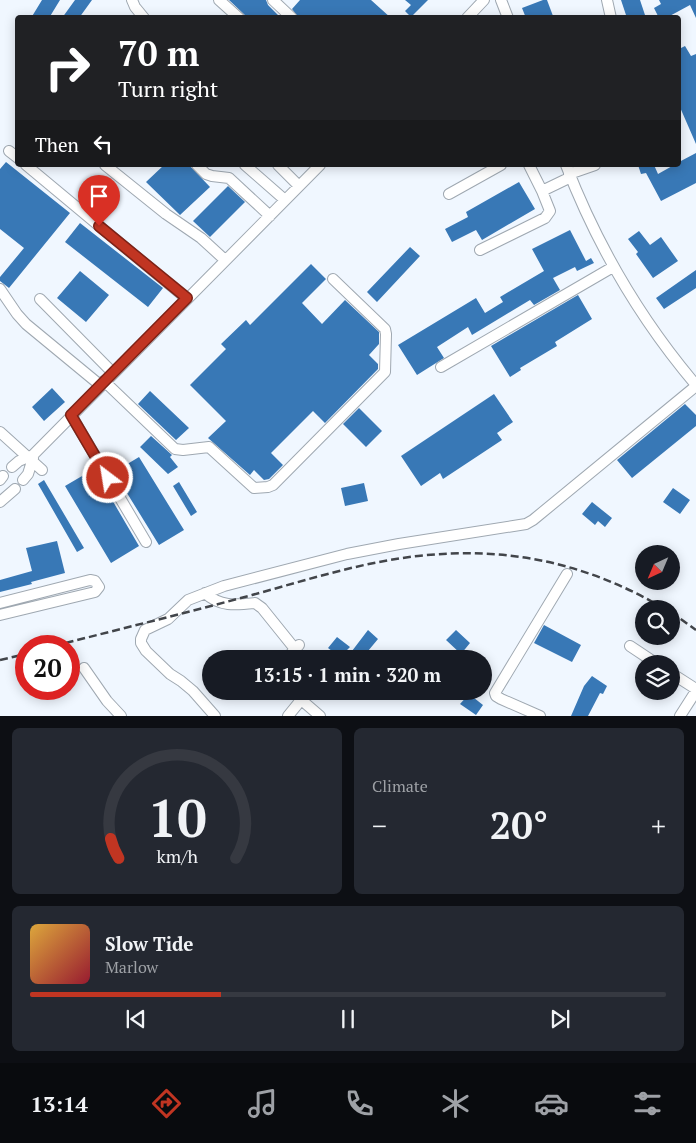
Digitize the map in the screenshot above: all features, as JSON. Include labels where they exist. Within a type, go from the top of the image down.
[{"type":"street","points":[[132,0],[142,15]]},
{"type":"street","points":[[219,0],[236,15]]},
{"type":"street","points":[[273,0],[289,15]]},
{"type":"street","points":[[470,15],[484,0]]},
{"type":"street","points":[[501,0],[507,15]]},
{"type":"street","points":[[607,0],[610,15]]},
{"type":"street","points":[[28,167],[187,298]]},
{"type":"street","points":[[107,167],[166,214],[201,238],[225,260]]},
{"type":"street","points":[[199,167],[206,174],[229,178],[270,216]]},
{"type":"street","points":[[247,167],[285,200]]},
{"type":"street","points":[[280,167],[299,186]]},
{"type":"street","points":[[12,467],[31,458],[102,383],[318,167]]},
{"type":"street","points":[[449,194],[497,167]]},
{"type":"street","points":[[480,250],[546,218],[550,211],[530,167]]},
{"type":"street","points":[[542,191],[569,172],[588,167]]},
{"type":"street","points":[[215,716],[193,691],[181,680],[170,674],[146,651],[141,639],[145,630],[168,619],[188,600],[224,586],[347,554],[526,524],[696,386],[640,311],[614,267],[569,172]]},
{"type":"street","points":[[441,367],[614,267]]},
{"type":"street","points":[[0,289],[26,324],[102,383],[175,449],[209,447],[254,488],[273,485],[385,372],[386,334],[384,329],[333,279]]},
{"type":"street","points":[[40,299],[113,373]]},
{"type":"street","points":[[71,415],[146,542]]},
{"type":"street","points":[[0,432],[31,458],[42,470]]},
{"type":"street","points":[[23,480],[28,474],[31,458]]},
{"type":"street","points":[[0,502],[15,489]]},
{"type":"street","points":[[540,716],[501,699],[495,693],[567,574]]},
{"type":"street","points":[[0,603],[90,580],[96,581],[100,587],[95,592],[0,615]]},
{"type":"street","points":[[205,593],[212,599],[232,606],[255,603],[262,608],[297,647],[294,650]]},
{"type":"street","points":[[630,646],[644,655]]},
{"type":"street","points":[[84,668],[106,701],[121,716]]},
{"type":"street","points":[[680,679],[696,690],[680,716]]},
{"type":"street","points":[[288,716],[301,700],[320,716]]},
{"type":"building","points":[[42,0],[60,0],[51,15],[33,15]]},
{"type":"building","points":[[75,0],[92,0],[81,15],[64,15]]},
{"type":"building","points":[[229,0],[266,0],[268,5],[278,15],[245,15]]},
{"type":"building","points":[[300,0],[371,0],[388,15],[297,15],[292,9]]},
{"type":"building","points":[[405,0],[428,0],[413,15],[409,15],[405,11],[411,5]]},
{"type":"building","points":[[547,0],[553,15],[525,15],[522,8]]},
{"type":"building","points":[[621,0],[640,0],[645,15],[626,15]]},
{"type":"building","points":[[659,0],[696,0],[696,18],[690,5],[672,15],[658,15],[654,8],[661,4]]},
{"type":"building","points":[[685,46],[691,56],[696,54],[696,144],[681,110],[681,48]]},
{"type":"building","points":[[696,153],[696,183],[661,201],[646,173],[641,174],[639,167],[655,167],[658,174],[670,167],[681,167],[681,161]]},
{"type":"building","points":[[6,162],[70,213],[9,288],[0,281],[0,277],[24,248],[0,229],[0,169]]},
{"type":"building","points":[[162,167],[191,167],[210,187],[180,215],[146,182]]},
{"type":"building","points":[[519,182],[535,209],[482,240],[476,230],[452,242],[445,229],[468,217],[466,212]]},
{"type":"building","points":[[228,186],[245,202],[210,237],[193,221]]},
{"type":"building","points":[[80,223],[163,288],[148,307],[65,242]]},
{"type":"building","points":[[570,230],[586,261],[591,258],[594,263],[577,271],[575,267],[553,278],[560,290],[534,305],[530,300],[472,335],[468,327],[437,347],[444,358],[417,375],[398,345],[476,298],[485,313],[503,302],[500,297],[544,271],[532,249]]},
{"type":"building","points":[[639,231],[650,245],[661,237],[678,261],[653,278],[628,239]]},
{"type":"building","points":[[410,247],[420,256],[377,302],[367,292]]},
{"type":"building","points":[[311,264],[326,279],[302,303],[322,324],[345,300],[379,332],[379,344],[369,355],[378,364],[378,369],[325,423],[313,411],[271,453],[283,465],[269,479],[264,480],[254,470],[250,475],[208,438],[226,421],[190,385],[226,349],[221,344],[246,320],[250,325]]},
{"type":"building","points":[[696,270],[696,288],[664,309],[656,298]]},
{"type":"building","points":[[80,271],[109,295],[86,322],[57,298]]},
{"type":"building","points":[[578,295],[592,319],[555,342],[557,346],[520,368],[521,370],[510,377],[491,346]]},
{"type":"building","points":[[52,388],[65,402],[44,421],[32,407]]},
{"type":"building","points":[[150,391],[189,428],[176,440],[138,404]]},
{"type":"building","points":[[494,394],[513,422],[497,433],[502,440],[443,479],[440,473],[421,486],[401,456]]},
{"type":"building","points":[[685,404],[696,415],[696,426],[632,478],[617,460]]},
{"type":"building","points":[[359,408],[382,431],[366,447],[343,424]]},
{"type":"building","points":[[151,436],[172,455],[170,457],[178,467],[168,474],[140,447]]},
{"type":"building","points":[[139,457],[184,530],[159,545],[114,472]]},
{"type":"building","points":[[94,469],[139,546],[111,563],[65,486]]},
{"type":"building","points":[[44,480],[84,548],[77,552],[38,484]]},
{"type":"building","points":[[179,482],[197,512],[191,516],[173,486]]},
{"type":"building","points":[[364,483],[368,501],[345,506],[341,488]]},
{"type":"building","points":[[673,488],[690,500],[680,514],[663,502]]},
{"type":"building","points":[[592,502],[612,518],[605,527],[598,521],[595,525],[582,514]]},
{"type":"building","points":[[57,541],[65,573],[0,592],[0,580],[32,571],[26,548]]},
{"type":"building","points":[[544,625],[581,645],[572,662],[534,643]]},
{"type":"building","points":[[368,630],[378,639],[369,650],[353,650]]},
{"type":"building","points":[[456,630],[470,643],[464,650],[457,650],[446,640]]},
{"type":"building","points":[[337,637],[350,647],[347,650],[331,650],[328,648]]},
{"type":"building","points":[[592,676],[607,686],[603,694],[600,693],[588,716],[571,716],[584,686]]},
{"type":"building","points":[[464,700],[477,700],[483,705],[476,715],[460,704]]},
{"type":"railway","points":[[80,639],[355,567],[418,556],[484,554],[546,561],[606,580],[649,600]]},
{"type":"railway","points":[[680,618],[696,630]]},
{"type":"railway","points":[[0,660],[15,657]]},
{"type":"route","points":[[99,226],[187,298],[71,415],[108,478]]}]
